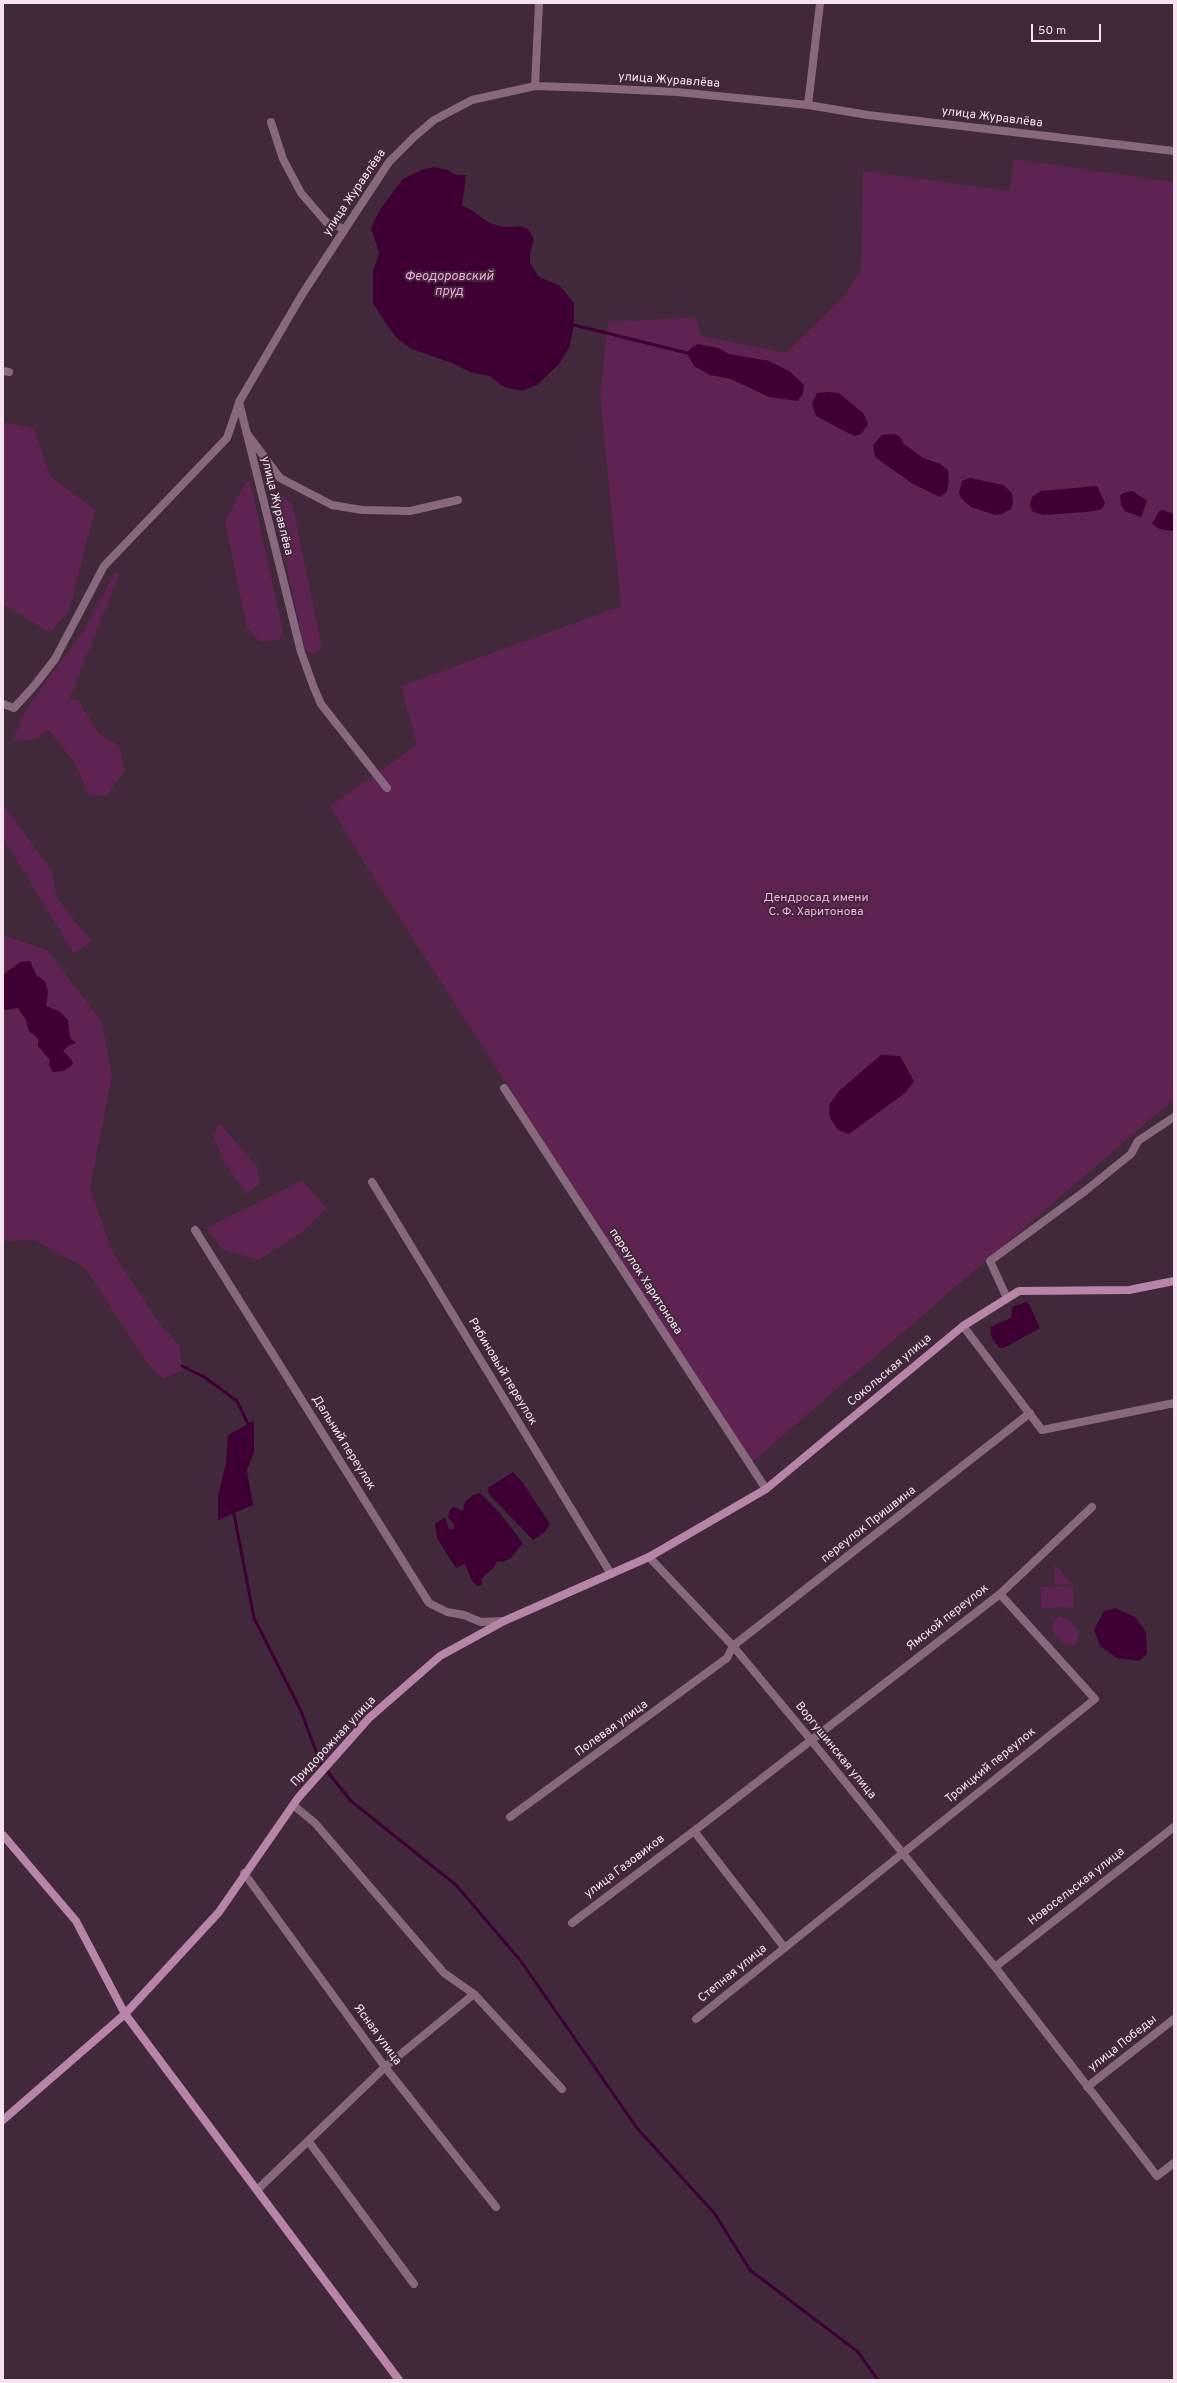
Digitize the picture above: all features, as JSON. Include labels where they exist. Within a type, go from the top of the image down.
[{"type":"street","points":[[535,86],[539,3]]},
{"type":"street","points":[[808,105],[820,3]]},
{"type":"street","name":"улица Журавлёва","points":[[387,788],[322,704],[314,688],[301,652],[239,402],[302,294],[389,162],[414,136],[434,120],[472,100],[535,86],[677,92],[808,105],[868,115],[1174,151]]},
{"type":"street","points":[[271,122],[283,159],[302,193],[326,222],[345,229]]},
{"type":"street","points":[[3,704],[14,708],[34,686],[55,659],[104,566],[227,438],[239,402]]},
{"type":"street","points":[[245,431],[280,478],[332,505],[362,510],[410,511],[458,500]]},
{"type":"street","name":"переулок Харитонова","points":[[504,1088],[766,1489]]},
{"type":"street","points":[[1007,1298],[990,1261],[1085,1191],[1131,1154],[1138,1142],[1174,1117]]},
{"type":"street","name":"Рябиновый переулок","points":[[372,1182],[611,1574]]},
{"type":"street","name":"Дальний переулок","points":[[195,1230],[429,1603],[447,1612],[464,1615],[480,1622],[504,1621]]},
{"type":"street","name":"Сокольская улица","points":[[649,1557],[766,1489],[963,1326],[1019,1291],[1129,1290],[1174,1281]]},
{"type":"street","points":[[963,1326],[1042,1430],[1174,1403]]},
{"type":"street","name":"переулок Пришвина","points":[[727,1658],[733,1646],[1030,1413]]},
{"type":"street","name":"Ямской переулок","points":[[694,1831],[1000,1594],[1092,1507]]},
{"type":"street","name":"Придорожная улица","points":[[3,2120],[125,2014],[219,1912],[244,1873],[292,1805],[320,1772],[369,1718],[440,1656],[504,1621],[649,1557]]},
{"type":"street","name":"Воргушинская улица","points":[[649,1557],[733,1646],[811,1740],[995,1966],[1157,2176],[1174,2164]]},
{"type":"street","name":"Троицкий переулок","points":[[784,1947],[1095,1698],[1000,1594]]},
{"type":"street","name":"Полевая улица","points":[[510,1817],[636,1727],[727,1658]]},
{"type":"street","points":[[292,1805],[315,1823],[444,1973],[474,1994],[562,2089]]},
{"type":"street","name":"Новосельская улица","points":[[995,1966],[1174,1827]]},
{"type":"street","points":[[694,1831],[784,1947]]},
{"type":"street","name":"улица Газовиков","points":[[572,1923],[694,1831]]},
{"type":"street","points":[[3,1834],[76,1921],[115,1998],[125,2014],[399,2380]]},
{"type":"street","name":"Ясная улица","points":[[244,1873],[385,2067],[496,2207]]},
{"type":"street","name":"Степная улица","points":[[696,2020],[784,1947]]},
{"type":"street","points":[[257,2190],[309,2142],[385,2067],[474,1994]]},
{"type":"street","name":"улица Победы","points":[[1088,2087],[1174,2019]]},
{"type":"street","points":[[309,2142],[414,2284]]},
{"type":"green space","name":"Дендросад имени С. Ф. Харитонова","points":[[1014,159],[1174,182],[1174,1099],[751,1463],[368,869],[330,806],[417,745],[401,686],[621,606],[600,395],[608,322],[696,317],[701,336],[786,353],[846,294],[861,269],[863,171],[1009,191]]},
{"type":"green space","points":[[3,422],[34,428],[50,476],[95,510],[69,611],[50,633],[3,604]]},
{"type":"green space","points":[[250,480],[283,632],[280,639],[272,641],[259,641],[247,628],[225,522],[246,482]]},
{"type":"green space","points":[[281,495],[292,503],[322,648],[314,655],[305,650],[273,506],[275,496]]},
{"type":"green space","points":[[116,571],[119,575],[69,700],[78,700],[99,734],[119,746],[125,772],[106,796],[89,795],[75,764],[49,730],[36,739],[12,742],[23,714],[85,628]]},
{"type":"green space","points":[[3,804],[52,871],[57,898],[91,941],[74,954],[3,838]]},
{"type":"green space","points":[[3,935],[47,950],[102,1022],[112,1076],[90,1187],[112,1251],[160,1324],[179,1345],[183,1370],[163,1379],[145,1360],[85,1268],[34,1240],[3,1241]]},
{"type":"green space","points":[[219,1123],[257,1166],[260,1184],[246,1194],[225,1163],[213,1135]]},
{"type":"green space","points":[[303,1180],[326,1208],[302,1232],[259,1260],[223,1250],[206,1228]]},
{"type":"green space","points":[[1054,1565],[1059,1568],[1071,1584],[1055,1585]]},
{"type":"green space","points":[[1073,1586],[1074,1607],[1041,1608],[1041,1587]]},
{"type":"green space","points":[[1060,1616],[1069,1620],[1079,1632],[1076,1645],[1064,1645],[1052,1631],[1054,1620]]},
{"type":"water","name":"Феодоровский пруд","points":[[434,167],[448,170],[456,175],[466,175],[462,206],[471,210],[491,224],[505,227],[520,226],[528,229],[534,239],[530,252],[530,263],[539,277],[560,286],[574,303],[574,325],[569,348],[559,364],[537,385],[522,391],[504,387],[490,376],[470,372],[452,363],[412,349],[399,340],[389,328],[373,303],[373,271],[379,253],[371,228],[379,211],[403,179],[421,170]]},
{"type":"water","points":[[698,344],[718,348],[729,354],[769,361],[789,371],[804,385],[803,393],[798,401],[769,397],[731,379],[710,375],[694,366],[687,353],[691,348]]},
{"type":"water","points":[[817,393],[839,393],[863,413],[868,424],[861,434],[854,436],[816,416],[812,403]]},
{"type":"water","points":[[895,434],[900,437],[904,444],[923,458],[940,464],[948,470],[949,482],[946,493],[940,497],[913,484],[875,457],[873,445],[882,435]]},
{"type":"water","points":[[970,478],[1003,485],[1012,493],[1013,503],[1011,509],[1002,514],[995,515],[971,507],[961,498],[959,493],[962,481]]},
{"type":"water","points":[[1097,486],[1105,503],[1102,509],[1087,512],[1043,515],[1033,512],[1030,506],[1032,497],[1041,491]]},
{"type":"water","points":[[1132,491],[1147,501],[1141,517],[1125,511],[1121,505],[1120,496],[1123,493]]},
{"type":"water","points":[[1163,510],[1174,514],[1174,531],[1160,529],[1152,524],[1159,511]]},
{"type":"water","points":[[30,961],[37,976],[45,981],[48,992],[46,1006],[59,1011],[68,1020],[70,1038],[76,1043],[68,1046],[63,1051],[71,1059],[73,1064],[64,1071],[53,1072],[49,1065],[50,1060],[38,1046],[38,1038],[29,1031],[26,1020],[18,1008],[5,1010],[3,1008],[3,975],[20,962]]},
{"type":"water","points":[[881,1055],[900,1056],[914,1081],[905,1093],[849,1134],[838,1130],[830,1118],[829,1105],[839,1091]]},
{"type":"water","points":[[1026,1302],[1029,1304],[1040,1328],[1004,1348],[999,1348],[991,1336],[990,1327],[1011,1318],[1012,1307]]},
{"type":"water","points":[[254,1421],[254,1452],[247,1470],[253,1505],[218,1520],[218,1496],[226,1463],[228,1435]]},
{"type":"water","points":[[513,1472],[523,1483],[550,1524],[545,1532],[533,1540],[489,1494],[488,1488]]},
{"type":"water","points":[[480,1493],[499,1512],[523,1543],[511,1558],[503,1562],[497,1561],[495,1566],[482,1578],[482,1585],[477,1586],[472,1581],[465,1564],[456,1568],[437,1538],[435,1524],[445,1517],[449,1529],[454,1529],[454,1524],[448,1517],[450,1510],[454,1507],[463,1511],[465,1502],[473,1495]]},
{"type":"water","points":[[1115,1608],[1135,1617],[1146,1632],[1147,1654],[1139,1661],[1117,1658],[1100,1646],[1094,1630],[1104,1611]]},
{"type":"waterway","points":[[574,325],[687,353]]},
{"type":"waterway","points":[[182,1366],[206,1378],[237,1401],[248,1424]]},
{"type":"waterway","points":[[234,1514],[254,1618],[301,1711],[320,1762],[351,1801],[456,1885],[520,1960],[637,2128],[715,2214],[750,2270],[858,2352],[878,2380]]}]
